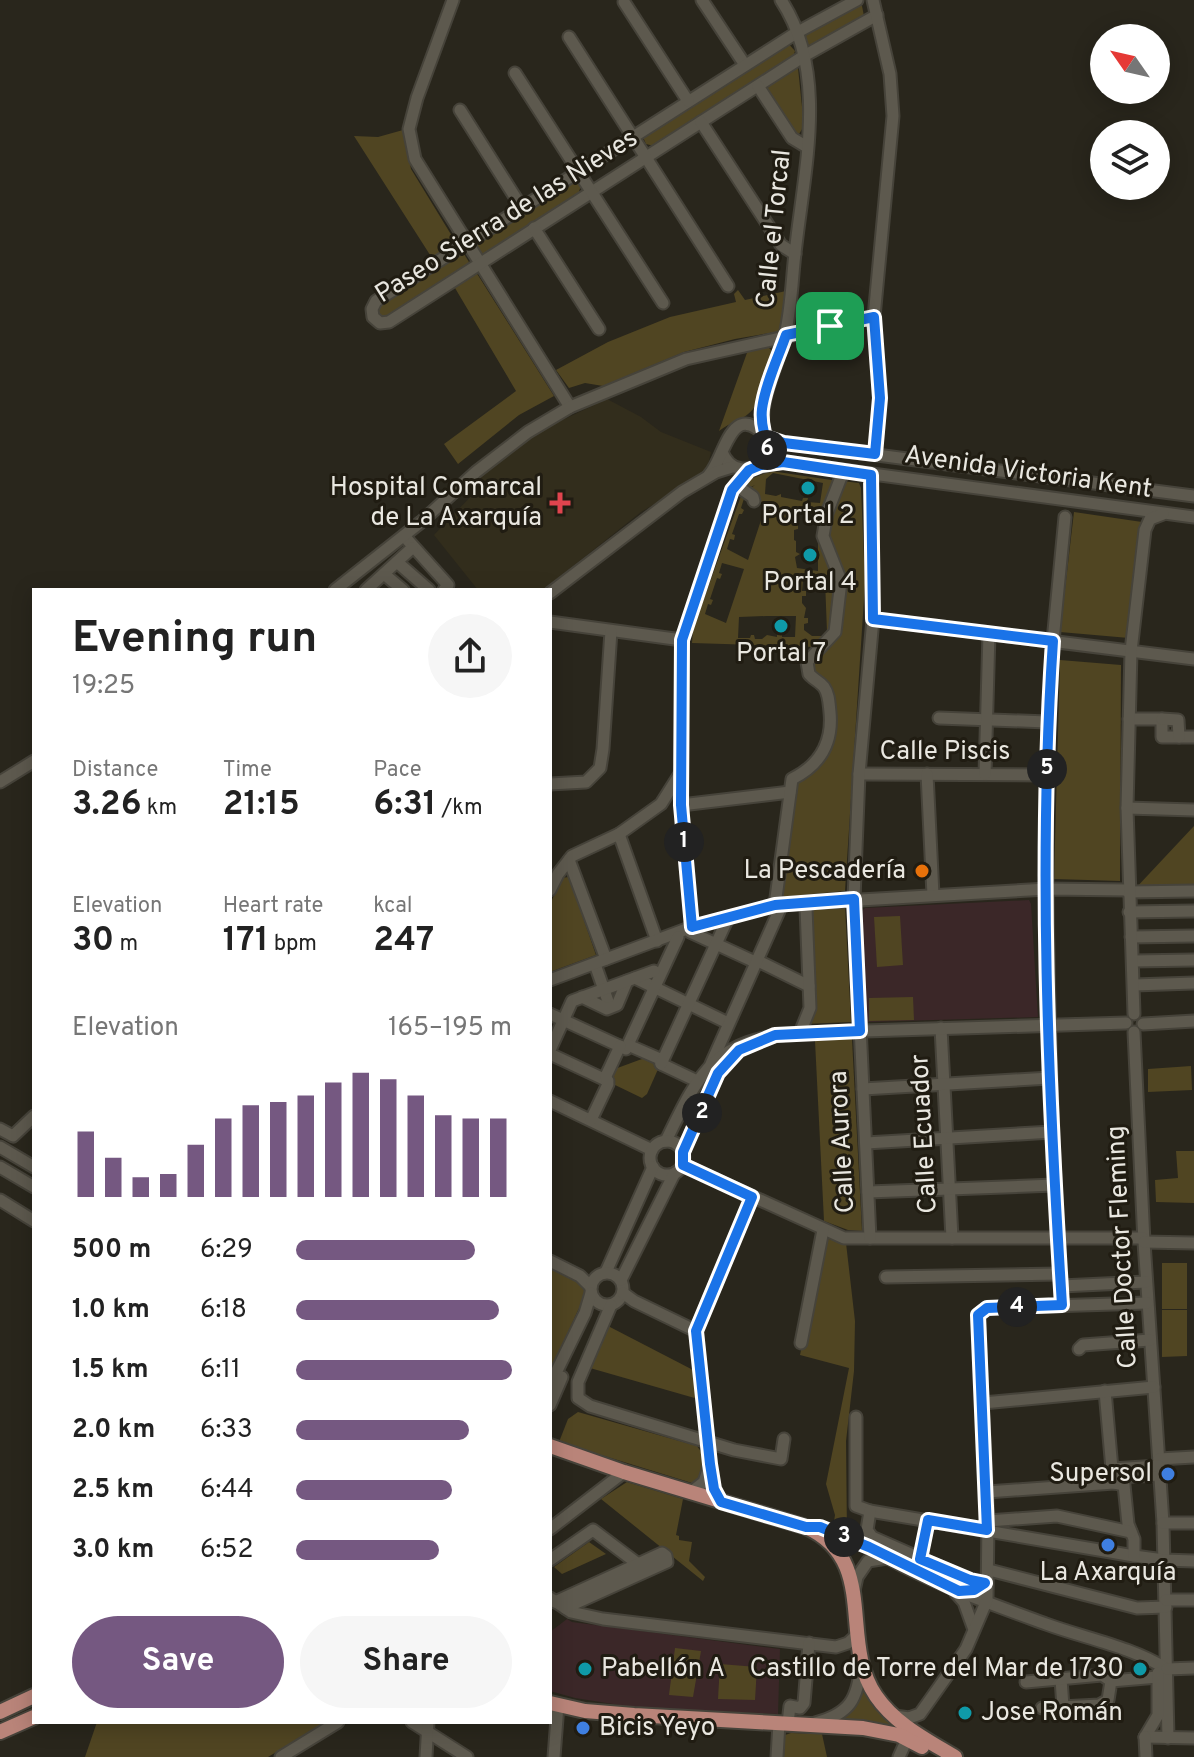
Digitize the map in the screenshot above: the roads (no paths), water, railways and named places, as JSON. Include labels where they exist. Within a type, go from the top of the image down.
[{"type":"main road","points":[[552,1447],[690,1493],[806,1527],[824,1536],[838,1550],[849,1572],[861,1663],[877,1697],[915,1737],[940,1757]]},
{"type":"main road","points":[[0,1712],[32,1697]]},
{"type":"main road","points":[[554,1704],[634,1715],[884,1731],[915,1737],[955,1757]]},
{"type":"main road","points":[[0,1732],[32,1718]]},
{"type":"street","points":[[453,0],[417,98],[409,129],[415,159],[570,407]]},
{"type":"street","points":[[702,0],[745,65]]},
{"type":"street","points":[[781,0],[804,56]]},
{"type":"street","name":"Paseo Sierra de las Nieves","points":[[857,0],[796,33],[376,301],[372,309],[373,317],[380,323],[389,322],[804,56],[877,15]]},
{"type":"street","points":[[873,0],[890,74],[893,116],[874,317],[880,398],[875,454]]},
{"type":"street","points":[[624,2],[688,101]]},
{"type":"street","points":[[569,37],[728,286]]},
{"type":"street","name":"Calle el Torcal","points":[[762,404],[786,335],[810,106],[804,56]]},
{"type":"street","points":[[515,73],[663,303]]},
{"type":"street","points":[[758,86],[792,138],[807,147]]},
{"type":"street","points":[[460,110],[522,208]]},
{"type":"street","points":[[701,122],[781,245],[795,254]]},
{"type":"street","points":[[534,228],[599,329]]},
{"type":"street","points":[[342,588],[476,472],[528,432],[570,407],[686,359],[874,317]]},
{"type":"street","points":[[705,479],[714,469],[730,431],[751,419],[762,404]]},
{"type":"street","points":[[691,930],[681,805],[682,640],[732,490],[767,453],[761,419],[762,404]]},
{"type":"street","points":[[740,426],[757,429],[765,436]]},
{"type":"street","name":"Avenida Victoria Kent","points":[[765,436],[784,443],[1194,496]]},
{"type":"street","points":[[722,452],[732,467]]},
{"type":"street","name":"Avenida Victoria Kent","points":[[755,468],[783,462],[1194,517]]},
{"type":"street","points":[[552,591],[682,492],[732,467],[755,468]]},
{"type":"street","points":[[818,520],[824,494],[840,471]]},
{"type":"street","points":[[552,1401],[576,1345],[592,1286],[606,1272],[653,1167],[652,1150],[666,1141],[697,1081],[710,1065],[777,908],[792,779],[808,771],[820,759],[832,725],[829,698],[823,685],[809,674],[807,662],[835,632],[841,581],[823,536],[840,471]]},
{"type":"street","name":"Calle Aurora","points":[[870,1238],[854,899],[859,774],[873,619],[871,475]]},
{"type":"street","points":[[743,490],[754,501]]},
{"type":"street","points":[[1046,775],[1047,722],[1065,517],[1061,507],[1047,498]]},
{"type":"street","points":[[1065,517],[1071,508],[1083,502]]},
{"type":"street","points":[[1134,509],[1141,515],[1145,530]]},
{"type":"street","points":[[1145,530],[1150,519],[1163,514]]},
{"type":"street","name":"Calle Doctor Fleming","points":[[1145,530],[1131,651],[1128,891],[1147,1303],[1163,1523]]},
{"type":"street","points":[[404,536],[448,585],[446,588]]},
{"type":"street","points":[[370,588],[412,548]]},
{"type":"street","points":[[397,562],[427,588]]},
{"type":"street","points":[[384,574],[401,588]]},
{"type":"street","points":[[873,619],[1194,659]]},
{"type":"street","points":[[552,622],[682,640]]},
{"type":"street","points":[[552,784],[586,782],[600,768],[611,631]]},
{"type":"street","points":[[985,774],[989,633]]},
{"type":"street","points":[[939,718],[1047,722]]},
{"type":"street","points":[[1129,719],[1162,719],[1162,737],[1194,737]]},
{"type":"street","points":[[0,782],[32,762]]},
{"type":"street","points":[[552,886],[569,860],[619,834],[661,804],[681,772]]},
{"type":"street","name":"Calle Piscis","points":[[859,774],[1046,775],[1048,1024],[1056,1239],[1062,1305]]},
{"type":"street","points":[[927,774],[933,895]]},
{"type":"street","points":[[681,805],[790,792]]},
{"type":"street","points":[[1127,808],[1194,810]]},
{"type":"street","points":[[619,834],[657,941]]},
{"type":"street","points":[[569,860],[601,963],[610,1007]]},
{"type":"street","points":[[552,979],[691,930],[777,908],[854,899],[1047,889],[1194,891]]},
{"type":"street","points":[[800,1033],[810,1008],[806,908]]},
{"type":"street","points":[[1129,912],[1194,911]]},
{"type":"street","points":[[661,1064],[727,920]]},
{"type":"street","points":[[691,930],[809,986]]},
{"type":"street","points":[[1131,937],[1194,936]]},
{"type":"street","points":[[591,1120],[608,1081],[606,1076],[625,1047],[678,937]]},
{"type":"street","points":[[1133,961],[1194,960]]},
{"type":"street","points":[[552,1047],[572,1001],[654,971]]},
{"type":"street","points":[[631,980],[728,1023]]},
{"type":"street","points":[[582,997],[607,1009],[617,1005],[631,980]]},
{"type":"street","points":[[1134,985],[1194,983]]},
{"type":"street","points":[[552,1015],[660,1059],[661,1064],[697,1081]]},
{"type":"street","points":[[710,1065],[740,1044],[775,1035],[1194,1021]]},
{"type":"street","name":"Calle Ecuador","points":[[941,1028],[952,1238]]},
{"type":"street","points":[[552,1402],[587,1359],[622,1300],[621,1280],[678,1169],[718,1073],[739,1050],[775,1035]]},
{"type":"street","points":[[552,1053],[608,1081]]},
{"type":"street","points":[[863,1089],[1050,1078]]},
{"type":"street","points":[[552,1102],[652,1150]]},
{"type":"street","points":[[0,1129],[13,1136],[32,1118]]},
{"type":"street","points":[[866,1143],[1052,1132]]},
{"type":"street","points":[[666,1141],[673,1142],[683,1152]]},
{"type":"street","points":[[0,1147],[32,1166]]},
{"type":"street","points":[[0,1167],[32,1186]]},
{"type":"street","points":[[653,1167],[663,1174],[678,1169],[752,1197],[844,1238],[1194,1243]]},
{"type":"street","points":[[868,1192],[1055,1185]]},
{"type":"street","points":[[721,1502],[714,1489],[710,1464],[696,1331],[752,1197]]},
{"type":"street","points":[[0,1200],[32,1220]]},
{"type":"street","points":[[801,1343],[823,1230]]},
{"type":"street","points":[[552,1262],[580,1276],[592,1286],[598,1302],[622,1300],[696,1331]]},
{"type":"street","points":[[606,1272],[621,1280]]},
{"type":"street","points":[[886,1277],[1146,1282]]},
{"type":"street","points":[[915,1737],[920,1714],[966,1649],[987,1600],[987,1492],[977,1320],[981,1312],[987,1308],[1147,1303]]},
{"type":"street","points":[[552,1381],[585,1313]]},
{"type":"street","points":[[1079,1349],[1083,1345],[1150,1340]]},
{"type":"street","points":[[587,1359],[577,1388],[578,1398],[590,1406],[708,1442],[781,1459],[784,1439]]},
{"type":"street","points":[[983,1403],[1154,1387]]},
{"type":"street","points":[[1105,1391],[1113,1476],[1124,1485],[1134,1556]]},
{"type":"street","points":[[856,1417],[856,1506],[928,1520],[988,1525],[1134,1556],[1194,1561]]},
{"type":"street","points":[[987,1492],[1113,1476],[1194,1457]]},
{"type":"street","points":[[690,1493],[704,1482],[710,1464]]},
{"type":"street","points":[[552,1527],[624,1472]]},
{"type":"street","points":[[870,1511],[867,1530],[872,1537],[970,1580],[987,1577],[1137,1608],[1194,1600]]},
{"type":"street","points":[[988,1525],[1057,1516],[1131,1532]]},
{"type":"street","points":[[920,1559],[928,1520]]},
{"type":"street","points":[[1146,1757],[1145,1737],[1158,1715],[1166,1603],[1163,1523],[1194,1523]]},
{"type":"street","points":[[806,1527],[820,1527],[954,1588],[1046,1624],[1133,1651],[1161,1670],[1168,1738]]},
{"type":"street","points":[[552,1559],[593,1530],[638,1564]]},
{"type":"street","points":[[662,1553],[666,1556],[667,1562],[557,1603],[662,1553]]},
{"type":"street","points":[[854,1592],[857,1577],[868,1561],[887,1558]]},
{"type":"street","points":[[954,1588],[974,1590],[987,1577]]},
{"type":"street","points":[[954,1588],[964,1602],[973,1627]]},
{"type":"street","points":[[557,1603],[571,1612],[603,1619],[809,1643],[842,1646],[858,1634]]},
{"type":"street","points":[[777,1757],[783,1723],[790,1706],[800,1708],[804,1703],[809,1643]]},
{"type":"street","points":[[811,1724],[844,1712],[857,1692],[861,1663]]},
{"type":"street","points":[[1026,1682],[1102,1675],[1111,1681],[1161,1670],[1194,1668]]},
{"type":"street","points":[[1061,1679],[1063,1707]]},
{"type":"street","points":[[1042,1708],[1099,1705],[1108,1700],[1111,1681]]},
{"type":"street","points":[[899,1757],[915,1737],[929,1703]]},
{"type":"street","points":[[554,1704],[554,1757]]},
{"type":"street","points":[[894,1716],[909,1718],[920,1714]]},
{"type":"street","points":[[281,1757],[335,1724]]},
{"type":"street","points":[[426,1757],[428,1727]]},
{"type":"street","points":[[428,1727],[467,1757]]},
{"type":"street","points":[[1145,1737],[1194,1738]]},
{"type":"place","name":"Portal 2","points":[[808,488]]},
{"type":"place","name":"Hospital Comarcal de La Axarquía","points":[[560,503]]},
{"type":"place","name":"Portal 4","points":[[810,555]]},
{"type":"place","name":"Portal 7","points":[[781,626]]},
{"type":"place","name":"La Pescadería","points":[[922,871]]},
{"type":"place","name":"Supersol","points":[[1168,1474]]},
{"type":"place","name":"La Axarquía","points":[[1108,1545]]},
{"type":"place","name":"Pabellón A","points":[[585,1669]]},
{"type":"place","name":"Castillo de Torre del Mar de 1730","points":[[1140,1669]]},
{"type":"place","name":"Jose Román","points":[[965,1713]]},
{"type":"place","name":"Bicis Yeyo","points":[[583,1728]]}]
